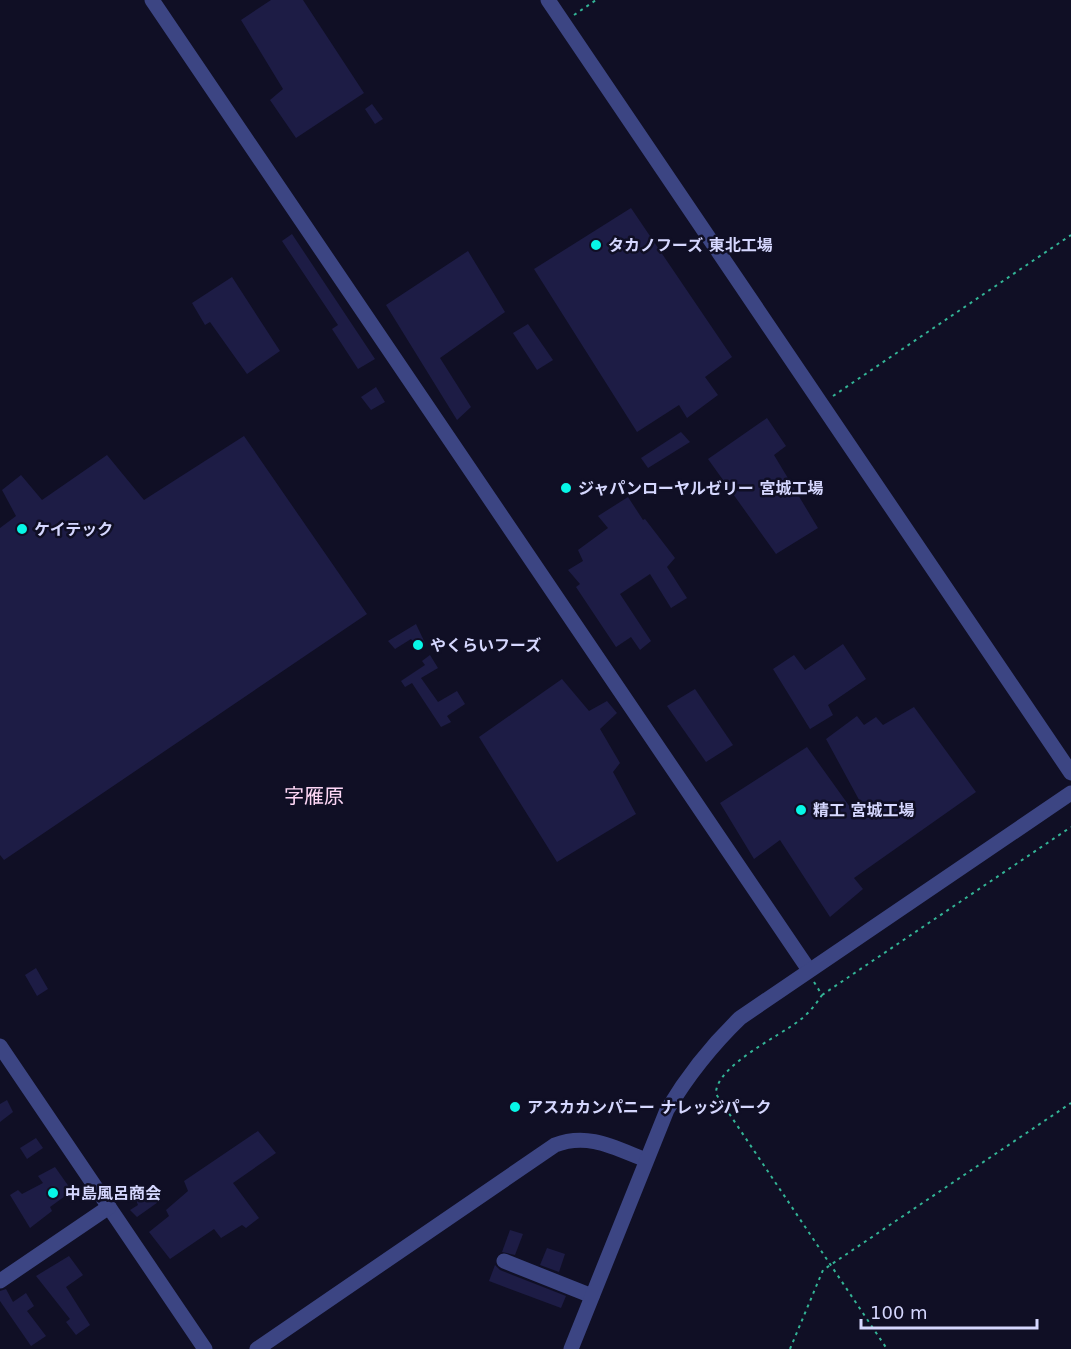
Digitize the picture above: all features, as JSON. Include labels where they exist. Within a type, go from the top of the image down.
[{"type":"street","points":[[152,0],[812,977]]},
{"type":"street","points":[[548,0],[1071,774]]},
{"type":"street","points":[[570,1349],[667,1110],[685,1079],[712,1045],[740,1018],[812,977],[1071,793]]},
{"type":"street","points":[[0,1046],[206,1349]]},
{"type":"street","points":[[258,1349],[555,1145],[580,1138],[593,1140],[646,1160]]},
{"type":"street","points":[[0,1281],[109,1207]]},
{"type":"street","points":[[504,1261],[592,1296]]},
{"type":"path","points":[[563,22],[596,0]]},
{"type":"path","points":[[820,404],[1071,235]]},
{"type":"path","points":[[887,1349],[716,1094],[716,1087],[729,1069],[800,1020],[821,994],[1071,827]]},
{"type":"path","points":[[812,977],[821,994]]},
{"type":"path","points":[[790,1349],[823,1270],[1071,1103]]},
{"type":"building","points":[[271,0],[303,0],[364,93],[296,138],[270,100],[283,89],[241,20]]},
{"type":"building","points":[[372,104],[383,119],[375,124],[365,109]]},
{"type":"building","points":[[631,208],[732,357],[705,377],[718,395],[687,418],[679,405],[637,432],[534,269]]},
{"type":"building","points":[[292,234],[375,359],[358,369],[332,329],[338,325],[282,241]]},
{"type":"building","points":[[468,251],[505,312],[440,358],[471,407],[457,420],[386,305]]},
{"type":"building","points":[[232,277],[280,351],[247,374],[210,322],[205,325],[192,303]]},
{"type":"building","points":[[528,324],[553,360],[537,370],[513,333]]},
{"type":"building","points":[[376,387],[385,402],[371,410],[361,397]]},
{"type":"building","points":[[767,418],[786,446],[774,455],[818,528],[776,554],[708,459]]},
{"type":"building","points":[[681,432],[690,442],[648,468],[641,458]]},
{"type":"building","points":[[244,436],[367,614],[4,860],[0,855],[0,528],[16,516],[2,490],[21,475],[42,500],[107,455],[144,500]]},
{"type":"building","points":[[628,497],[643,520],[645,519],[675,558],[667,567],[687,598],[671,608],[650,574],[620,594],[651,641],[640,650],[631,637],[616,647],[576,587],[580,584],[568,570],[583,561],[578,550],[608,528],[598,516]]},
{"type":"building","points":[[416,624],[425,643],[418,647],[411,639],[395,649],[388,641]]},
{"type":"building","points":[[843,644],[866,679],[828,705],[833,715],[810,729],[773,669],[794,655],[805,670]]},
{"type":"building","points":[[430,655],[438,668],[421,678],[438,702],[457,691],[465,704],[447,716],[451,722],[441,727],[412,683],[405,687],[401,681],[425,665],[422,661]]},
{"type":"building","points":[[562,679],[589,711],[607,701],[617,713],[600,729],[620,763],[613,772],[636,814],[557,862],[479,737]]},
{"type":"building","points":[[695,689],[733,745],[706,762],[667,706]]},
{"type":"building","points":[[914,707],[976,792],[854,878],[863,889],[830,917],[780,840],[754,859],[720,803],[807,747],[855,814],[864,809],[826,739],[857,716],[864,725],[876,717],[883,725]]},
{"type":"building","points":[[36,968],[48,989],[37,996],[25,975]]},
{"type":"building","points":[[7,1100],[13,1112],[0,1122],[0,1104]]},
{"type":"building","points":[[258,1131],[276,1153],[233,1183],[259,1218],[246,1228],[242,1225],[221,1238],[214,1229],[170,1259],[149,1232],[169,1216],[166,1210],[188,1191],[184,1181]]},
{"type":"building","points":[[36,1138],[43,1148],[27,1159],[20,1148]]},
{"type":"building","points":[[55,1167],[72,1191],[50,1207],[52,1211],[30,1228],[10,1195],[18,1190],[22,1194],[43,1183],[38,1176]]},
{"type":"building","points":[[152,1187],[161,1200],[137,1217],[130,1210],[138,1205],[136,1200]]},
{"type":"building","points":[[510,1230],[523,1234],[515,1255],[502,1252]]},
{"type":"building","points":[[547,1248],[565,1254],[559,1272],[540,1265]]},
{"type":"building","points":[[69,1256],[83,1275],[66,1287],[90,1325],[76,1335],[66,1322],[70,1319],[36,1276]]},
{"type":"building","points":[[495,1265],[500,1270],[566,1296],[561,1308],[489,1281]]},
{"type":"building","points":[[6,1289],[13,1302],[26,1293],[34,1306],[27,1311],[46,1336],[31,1346],[0,1301],[0,1291]]},
{"type":"place","name":"タカノフーズ 東北工場","points":[[596,245]]},
{"type":"place","name":"ジャパンローヤルゼリー 宮城工場","points":[[566,488]]},
{"type":"place","name":"ケイテック","points":[[22,529]]},
{"type":"place","name":"やくらいフーズ","points":[[418,645]]},
{"type":"place","name":"精工 宮城工場","points":[[801,810]]},
{"type":"place","name":"アスカカンパニー ナレッジパーク","points":[[515,1107]]},
{"type":"place","name":"中島風呂商会","points":[[53,1193]]},
{"type":"district","name":"字雁原","points":[[314,796]]}]
